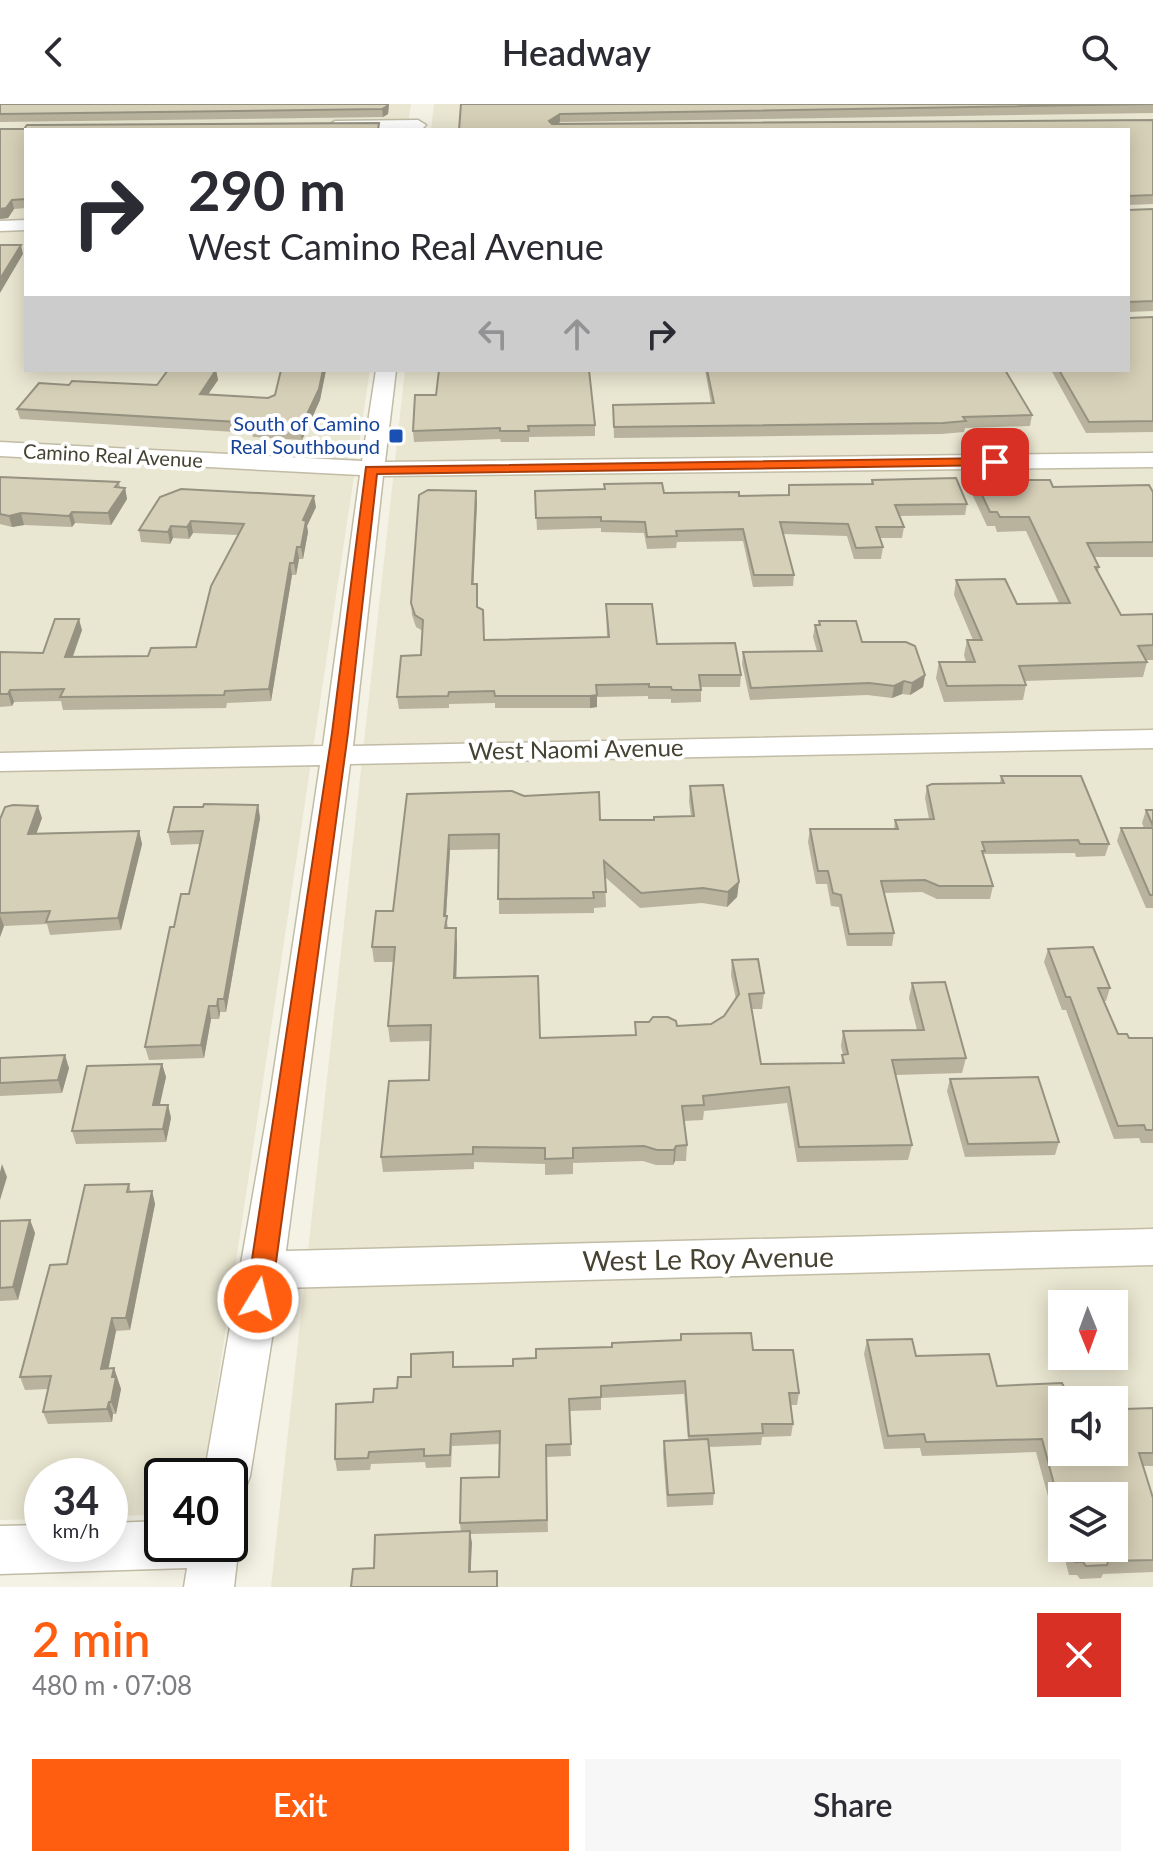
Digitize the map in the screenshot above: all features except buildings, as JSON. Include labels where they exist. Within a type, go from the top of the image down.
[{"type":"street","points":[[318,126],[417,128],[421,104]]},
{"type":"street","points":[[0,226],[24,225]]},
{"type":"street","points":[[230,1458],[264,1270],[386,372]]},
{"type":"street","name":"Camino Real Avenue","points":[[0,449],[370,470],[1153,460]]},
{"type":"street","name":"West Naomi Avenue","points":[[0,762],[1153,739]]},
{"type":"street","name":"West Le Roy Avenue","points":[[264,1270],[1153,1247]]},
{"type":"street","points":[[0,1550],[144,1546]]},
{"type":"street","points":[[209,1587],[212,1562]]},
{"type":"shaded area","points":[[0,104],[411,104],[407,128],[24,128],[24,372],[370,372],[206,1458],[144,1458],[144,1515],[128,1516],[128,1458],[24,1458],[24,1519],[0,1520]]},
{"type":"shaded area","points":[[434,104],[1153,104],[1153,1587],[271,1587],[405,372],[1130,372],[1130,128],[431,128]]},
{"type":"place","name":"South of Camino Real Southbound","points":[[396,436]]},
{"type":"route","points":[[258,1299],[340,733],[370,470],[995,462]]}]
